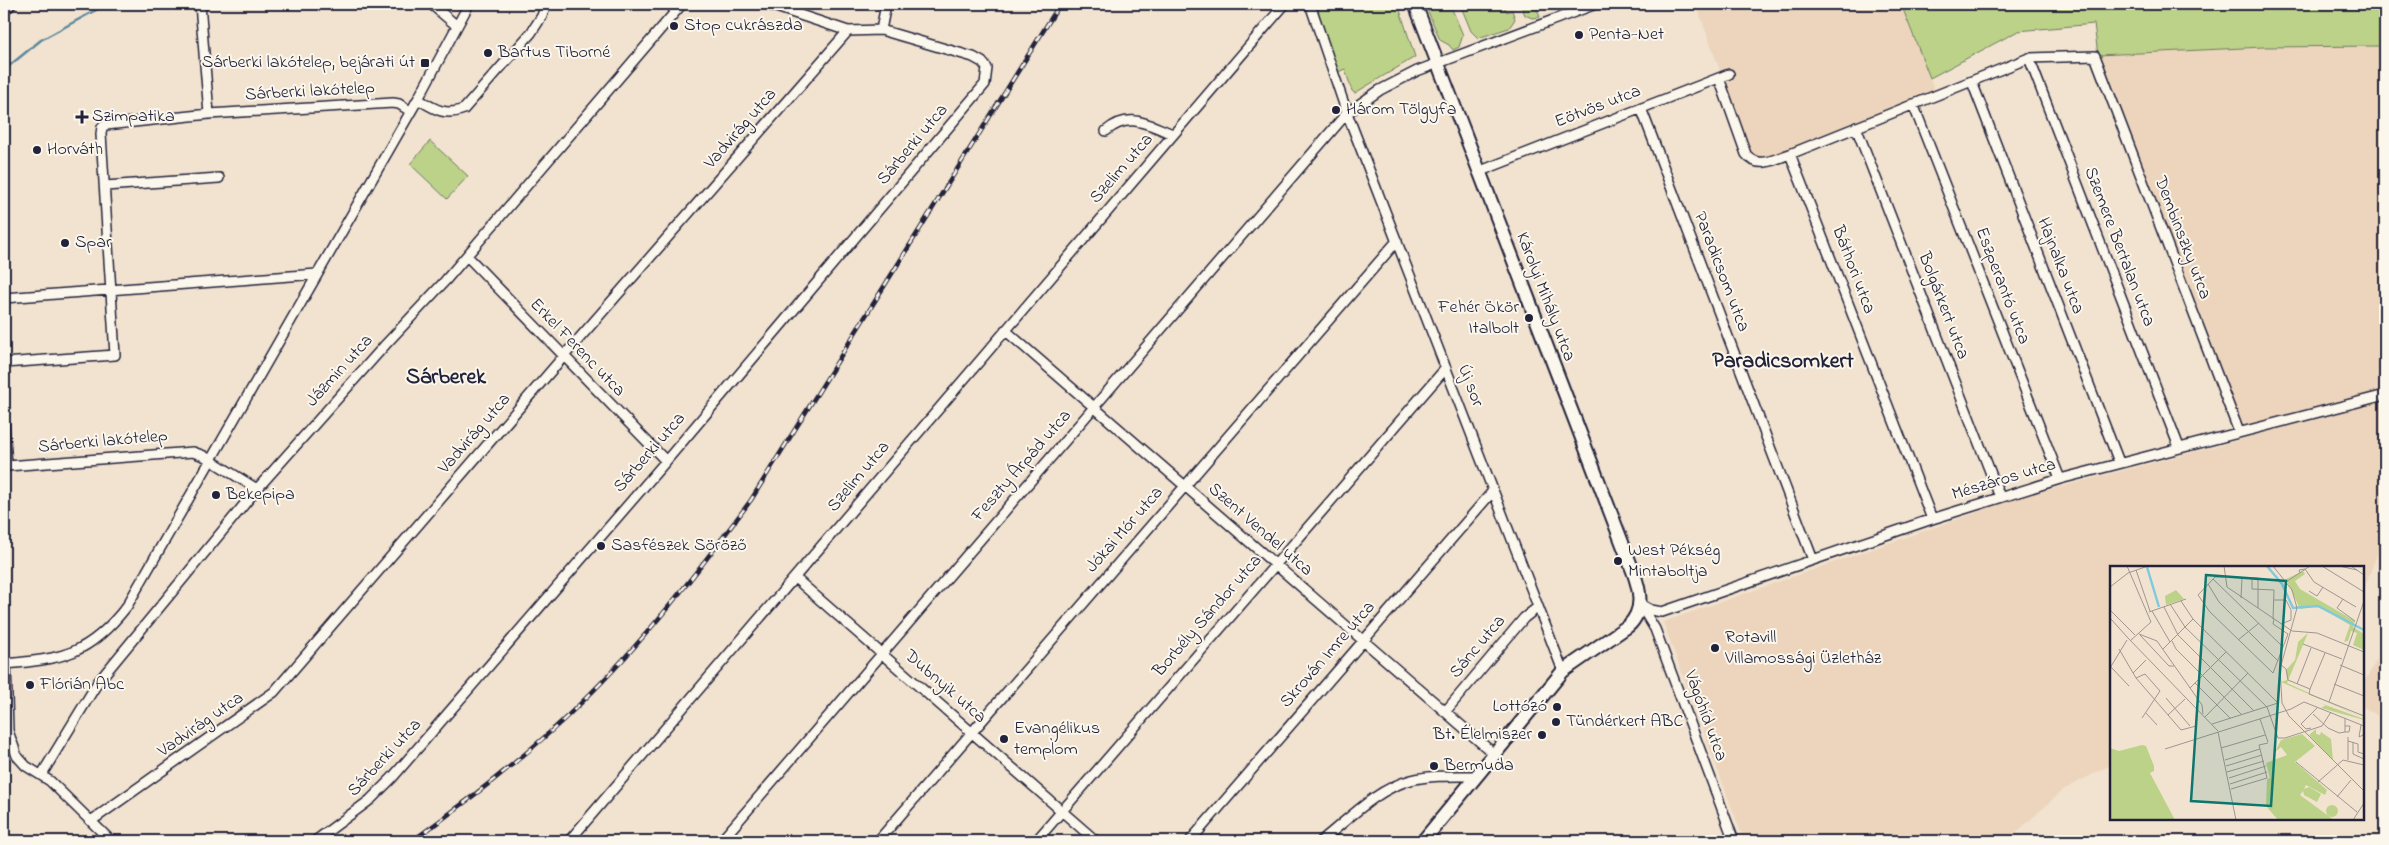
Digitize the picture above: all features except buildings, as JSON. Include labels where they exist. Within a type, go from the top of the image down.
[{"type":"street","points":[[4,8],[8,4]]},
{"type":"street","points":[[200,4],[209,114]]},
{"type":"street","points":[[431,4],[457,26]]},
{"type":"street","points":[[112,841],[42,774],[26,766],[17,756],[8,731],[5,664],[57,658],[75,653],[108,628],[127,606],[212,461],[418,99],[469,4]]},
{"type":"street","points":[[418,99],[439,111],[456,113],[464,110],[531,33],[542,16],[546,4]]},
{"type":"street","name":"Jázmin utca","points":[[42,774],[98,682],[257,489],[467,256],[682,4]]},
{"type":"street","points":[[767,4],[848,31],[881,30],[886,4]]},
{"type":"street","name":"Szelim utca","points":[[569,841],[1285,4]]},
{"type":"street","name":"Új sor","points":[[1310,4],[1347,113],[1563,671]]},
{"type":"street","name":"Károlyi Mihály utca","points":[[1415,4],[1436,64],[1633,571],[1639,587],[1640,604]]},
{"type":"street","name":"Feszty Árpád utca","points":[[721,841],[1347,113],[1401,78],[1596,4]]},
{"type":"street","name":"Sárberki utca","points":[[315,841],[370,800],[392,778],[666,461],[985,84],[987,68],[982,62],[972,57],[881,30]]},
{"type":"street","name":"Vadvirág utca","points":[[91,821],[274,692],[848,31]]},
{"type":"street","name":"Dembinszky utca","points":[[2029,58],[2095,56],[2239,432]]},
{"type":"street","points":[[1719,78],[1746,154],[1752,162],[1766,162],[2029,58]]},
{"type":"street","name":"Szemere Bertalan utca","points":[[2029,58],[2179,447]]},
{"type":"street","name":"Eötvös utca","points":[[1478,172],[1729,74]]},
{"type":"street","name":"Hajnalka utca","points":[[1972,82],[2119,462]]},
{"type":"street","name":"Sárberki lakótelep","points":[[4,363],[116,355],[102,127],[110,124],[209,114],[393,103],[399,104],[410,111]]},
{"type":"street","name":"Eszperantó utca","points":[[1914,104],[2060,479]]},
{"type":"street","name":"Paradicsom utca","points":[[1641,108],[1813,560]]},
{"type":"street","name":"Szelim utca","points":[[1106,131],[1116,123],[1125,120],[1135,121],[1173,134]]},
{"type":"street","name":"Bolgárkert utca","points":[[1856,127],[2000,497]]},
{"type":"street","name":"Báthori utca","points":[[1790,154],[1932,519]]},
{"type":"street","points":[[105,186],[219,178]]},
{"type":"street","name":"Jókai Mór utca","points":[[878,841],[1397,242]]},
{"type":"street","name":"Erkel Ferenc utca","points":[[467,256],[666,461]]},
{"type":"street","points":[[4,298],[317,274]]},
{"type":"street","name":"Szent Vendel utca","points":[[1006,330],[1494,754]]},
{"type":"street","name":"Borbély Sándor utca","points":[[1036,841],[1446,368]]},
{"type":"street","name":"Mészáros utca","points":[[1640,604],[1651,610],[1662,612],[2000,497],[2119,462],[2385,395]]},
{"type":"street","name":"Sárberki lakótelep","points":[[4,424],[7,466],[194,452],[257,489]]},
{"type":"street","name":"Skrován Imre utca","points":[[1190,841],[1493,491]]},
{"type":"street","name":"Dubnyik utca","points":[[794,578],[1096,841]]},
{"type":"street","points":[[1423,841],[1563,671],[1635,620],[1640,604]]},
{"type":"street","name":"Vágóhíd utca","points":[[1640,604],[1655,629],[1734,841]]},
{"type":"street","name":"Sánc utca","points":[[1445,712],[1524,618],[1538,607]]},
{"type":"street","points":[[1321,841],[1389,789],[1409,781],[1431,776],[1476,776]]},
{"type":"shaded area","points":[[1696,4],[1901,4],[1937,97],[1755,168]]},
{"type":"shaded area","points":[[2383,46],[2385,59],[2385,391],[2381,392],[2385,409],[2385,533],[2364,589],[2364,566],[2110,566],[2110,766],[2063,790],[2007,841],[1744,841],[1663,622],[2021,497],[2240,440],[2098,55],[2264,47]]},
{"type":"shaded area","points":[[2385,645],[2385,720],[2364,708],[2364,682]]},
{"type":"green space","points":[[1315,4],[1398,4],[1415,57],[1355,93],[1352,91],[1345,69],[1338,72]]},
{"type":"green space","points":[[1425,4],[1444,4],[1448,9],[1451,7],[1463,35],[1459,47],[1453,50],[1449,45],[1440,40]]},
{"type":"green space","points":[[1460,4],[1503,4],[1507,12],[1512,10],[1515,19],[1509,28],[1478,38],[1471,31]]},
{"type":"green space","points":[[1523,4],[1535,4],[1540,17],[1532,18],[1525,15],[1522,8]]},
{"type":"green space","points":[[1901,4],[2385,4],[2385,44],[2383,46],[2264,47],[2098,55],[2094,24],[2018,31],[1930,78]]},
{"type":"green space","points":[[430,141],[468,176],[447,199],[410,164]]},
{"type":"waterway","points":[[4,70],[41,40],[107,4]]},
{"type":"railway","points":[[412,841],[499,776],[580,704],[648,631],[711,553],[751,500],[1060,4]]},
{"type":"place","name":"Stop cukrászda","points":[[674,26]]},
{"type":"place","name":"Penta-Net","points":[[1579,35]]},
{"type":"place","name":"Bartus Tiborné","points":[[488,53]]},
{"type":"place","name":"Sárberki lakótelep, bejárati út","points":[[425,63]]},
{"type":"place","name":"Három Tölgyfa","points":[[1336,110]]},
{"type":"place","name":"Szimpatika","points":[[82,117]]},
{"type":"place","name":"Horváth","points":[[37,150]]},
{"type":"place","name":"Spar","points":[[65,243]]},
{"type":"place","name":"Fehér Ökör Italbolt","points":[[1529,318]]},
{"type":"place","name":"Bekepipa","points":[[216,495]]},
{"type":"place","name":"Sasfészek Söröző","points":[[601,546]]},
{"type":"place","name":"West Pékség Mintaboltja","points":[[1618,561]]},
{"type":"place","name":"Rotavill Villamossági Üzletház","points":[[1715,648]]},
{"type":"place","name":"Flórián Abc","points":[[30,685]]},
{"type":"place","name":"Lottózó","points":[[1557,707]]},
{"type":"place","name":"Tündérkert ABC","points":[[1556,722]]},
{"type":"place","name":"Bt. Élelmiszer","points":[[1542,735]]},
{"type":"place","name":"Evangélikus templom","points":[[1004,739]]},
{"type":"place","name":"Bermuda","points":[[1434,766]]},
{"type":"district","name":"Paradicsomkert","points":[[1783,362]]},
{"type":"district","name":"Sárberek","points":[[446,378]]}]
